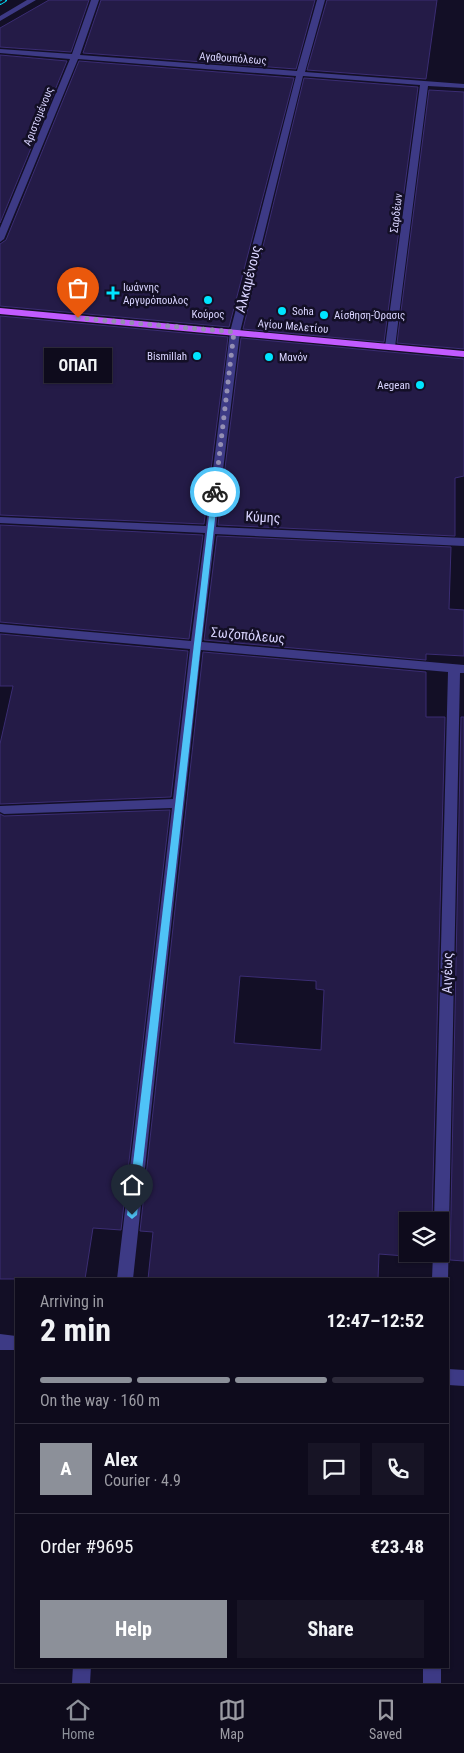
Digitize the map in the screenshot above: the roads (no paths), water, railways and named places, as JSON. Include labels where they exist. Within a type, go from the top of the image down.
[{"type":"main road","name":"Αγίου Μελετίου","points":[[0,311],[464,354]]},
{"type":"street","points":[[0,19],[32,0]]},
{"type":"street","name":"Αριστομένους","points":[[0,239],[75,58],[95,0]]},
{"type":"street","name":"Αλκαμένους","points":[[125,1278],[196,645],[234,332],[300,74],[321,0]]},
{"type":"street","name":"Αγαθουπόλεως","points":[[0,51],[464,86]]},
{"type":"street","name":"Σαρδέων","points":[[390,347],[424,83]]},
{"type":"street","name":"Κύμης","points":[[0,520],[464,542]]},
{"type":"street","name":"Σωζοπόλεως","points":[[0,628],[459,668]]},
{"type":"street","name":"Αιγέως","points":[[440,1278],[459,668]]},
{"type":"street","points":[[4,809],[179,803]]},
{"type":"street","points":[[0,1342],[15,1343]]},
{"type":"street","points":[[449,1377],[464,1378]]},
{"type":"street","points":[[80,1683],[82,1668]]},
{"type":"street","points":[[432,1668],[432,1683]]},
{"type":"railway","points":[[0,3],[5,0]]},
{"type":"place","name":"Ιωάννης Αργυρόπουλος","points":[[113,293]]},
{"type":"place","name":"Κούρος","points":[[208,300]]},
{"type":"place","name":"Soha","points":[[282,311]]},
{"type":"place","name":"Αίσθηση-Όρασις","points":[[324,315]]},
{"type":"place","name":"ΟΠΑΠ","points":[[78,318]]},
{"type":"place","name":"Bismillah","points":[[197,356]]},
{"type":"place","name":"Μανόν","points":[[269,357]]},
{"type":"place","name":"Aegean","points":[[420,385]]}]
